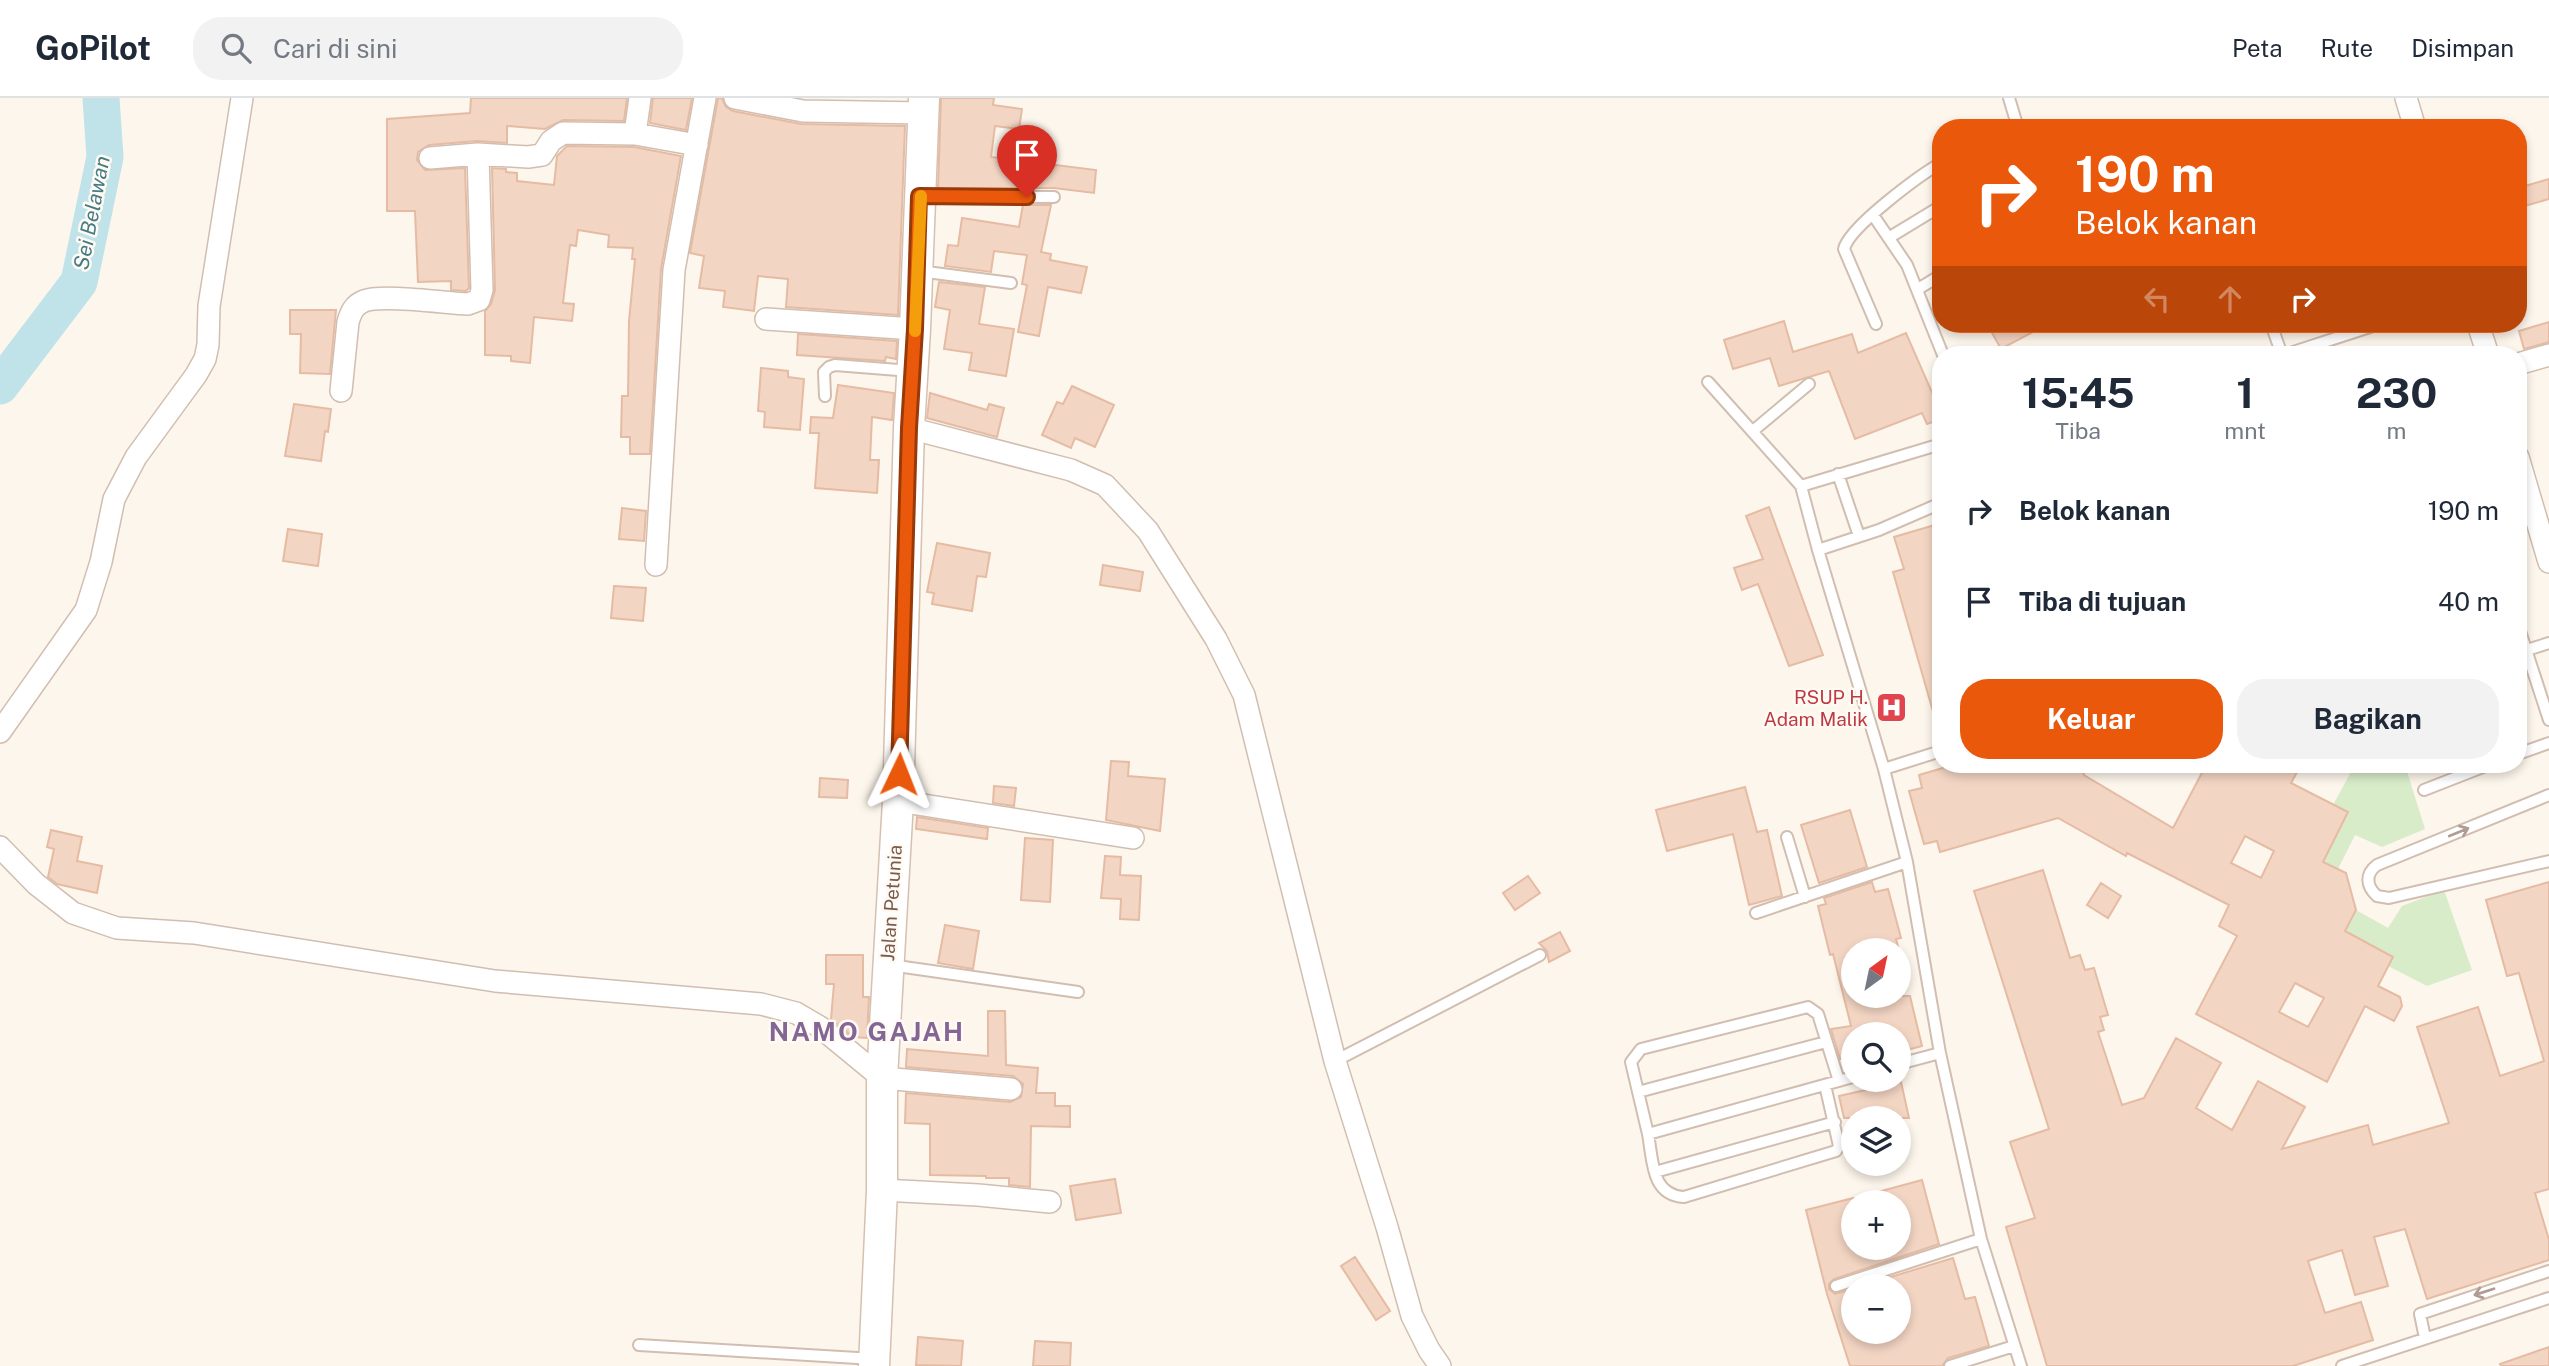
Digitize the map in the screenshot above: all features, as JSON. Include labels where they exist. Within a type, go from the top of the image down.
[{"type":"street","points":[[0,732],[86,610],[101,562],[114,499],[136,457],[205,359],[209,306],[242,98]]},
{"type":"street","points":[[635,134],[640,98]]},
{"type":"street","points":[[656,565],[674,270],[705,98]]},
{"type":"street","points":[[735,98],[804,104],[923,106]]},
{"type":"street","points":[[2406,98],[2413,119]]},
{"type":"street","name":"Jalan Petunia","points":[[874,1362],[881,1190],[882,1078],[898,801],[911,371],[923,106]]},
{"type":"street","points":[[430,158],[478,154],[528,157],[542,155],[551,141],[563,133],[635,134],[697,145]]},
{"type":"street","points":[[341,391],[348,322],[356,305],[366,300],[380,299],[468,304],[479,300],[482,290],[478,154]]},
{"type":"street","points":[[766,319],[915,329]]},
{"type":"street","points":[[2527,361],[2549,355]]},
{"type":"street","points":[[909,428],[1071,470],[1105,485],[1148,531],[1216,639],[1244,695],[1335,1060],[1412,1316],[1440,1366]]},
{"type":"street","points":[[2527,472],[2539,492],[2549,562]]},
{"type":"street","points":[[898,801],[1133,838]]},
{"type":"street","points":[[0,846],[36,884],[73,913],[117,928],[194,933],[495,981],[761,1004],[796,1013],[820,1027],[882,1078],[1011,1089]]},
{"type":"street","points":[[881,1190],[1050,1202]]},
{"type":"lane","points":[[2008,98],[2015,119]]},
{"type":"lane","points":[[1876,324],[1844,249],[1848,238],[1873,215],[1932,169]]},
{"type":"lane","points":[[919,196],[1054,197]]},
{"type":"lane","points":[[1890,237],[1932,211]]},
{"type":"lane","points":[[1873,215],[1890,237],[1918,289],[1932,326]]},
{"type":"lane","points":[[916,270],[1011,282]]},
{"type":"lane","points":[[1918,289],[1932,280]]},
{"type":"lane","points":[[2311,346],[2351,333]]},
{"type":"lane","points":[[825,396],[824,372],[835,365],[911,371]]},
{"type":"lane","points":[[1708,382],[1754,430],[1801,486],[1884,769],[1907,862],[1940,1053],[1981,1239],[2021,1366]]},
{"type":"lane","points":[[1754,430],[1809,384]]},
{"type":"lane","points":[[1801,486],[1932,447]]},
{"type":"lane","points":[[1839,474],[1859,536]]},
{"type":"lane","points":[[1818,550],[1879,530],[1932,507]]},
{"type":"lane","points":[[2549,643],[2527,650],[2549,720]]},
{"type":"lane","points":[[2527,751],[2549,744]]},
{"type":"lane","points":[[1884,769],[1932,754]]},
{"type":"lane","points":[[2424,790],[2468,773]]},
{"type":"lane","points":[[2549,795],[2377,865],[2372,869],[2368,880],[2369,887],[2377,896],[2389,898],[2549,861]]},
{"type":"lane","points":[[1787,837],[1805,897]]},
{"type":"lane","points":[[1756,914],[1907,862]]},
{"type":"lane","points":[[1335,1060],[1540,956]]},
{"type":"lane","points":[[887,965],[1078,992]]},
{"type":"lane","points":[[1648,1134],[1839,1081],[1818,1014],[1808,1007],[1641,1049],[1631,1062],[1655,1172],[1661,1189],[1671,1196],[1684,1197],[1836,1151],[1839,1146],[1835,1122],[1825,1085]]},
{"type":"lane","points":[[1638,1092],[1826,1042]]},
{"type":"lane","points":[[1911,1061],[1940,1053]]},
{"type":"lane","points":[[1655,1172],[1835,1122]]},
{"type":"lane","points":[[1836,1286],[1981,1239]]},
{"type":"lane","points":[[2425,1338],[2420,1314],[2549,1271]]},
{"type":"lane","points":[[2342,1366],[2549,1298]]},
{"type":"lane","points":[[639,1345],[874,1362]]},
{"type":"lane","points":[[1950,1366],[2014,1346]]},
{"type":"green space","points":[[2350,773],[2408,773],[2425,829],[2382,847],[2355,835],[2338,869],[2323,862],[2348,812],[2333,805]]},
{"type":"green space","points":[[2444,890],[2472,970],[2427,986],[2388,966],[2392,957],[2345,931],[2356,910],[2388,928],[2402,906]]},
{"type":"building","points":[[471,98],[627,98],[624,121],[563,120],[545,129],[507,126],[507,143],[477,141],[429,145],[418,152],[417,160],[425,170],[465,168],[469,288],[466,291],[451,290],[451,281],[418,282],[415,211],[387,211],[387,119],[470,113]]},
{"type":"building","points":[[653,98],[692,98],[686,130],[650,123]]},
{"type":"building","points":[[718,98],[722,98],[726,107],[733,111],[801,124],[905,126],[898,315],[786,307],[788,279],[758,276],[754,311],[723,307],[725,291],[699,288],[704,256],[690,253]]},
{"type":"building","points":[[941,98],[994,98],[993,105],[1022,109],[1019,129],[995,126],[991,157],[1096,170],[1094,193],[1054,188],[938,188]]},
{"type":"building","points":[[567,146],[634,147],[681,156],[661,269],[650,454],[630,454],[630,437],[621,437],[622,396],[628,396],[629,321],[635,259],[632,259],[633,248],[608,247],[609,235],[578,230],[576,246],[570,245],[563,303],[574,304],[572,321],[534,317],[530,363],[511,361],[511,356],[485,355],[485,311],[491,304],[495,290],[492,168],[517,173],[517,181],[554,185],[557,156]]},
{"type":"building","points":[[2549,179],[2549,199],[2527,205],[2527,185]]},
{"type":"building","points":[[1023,205],[1051,205],[1041,252],[1051,254],[1050,260],[1087,267],[1081,293],[1048,287],[1039,336],[1018,332],[1027,285],[1022,284],[1027,255],[994,251],[991,272],[945,266],[948,245],[958,246],[962,218],[1019,227]]},
{"type":"building","points":[[939,282],[985,287],[979,324],[1014,329],[1006,376],[969,370],[972,353],[944,349],[950,310],[935,307]]},
{"type":"building","points":[[290,310],[336,310],[330,374],[300,373],[301,334],[290,334]]},
{"type":"building","points":[[1784,321],[1793,352],[1852,334],[1858,353],[1906,333],[1932,393],[1932,422],[1927,424],[1922,413],[1855,439],[1829,371],[1779,386],[1770,358],[1733,369],[1724,340]]},
{"type":"building","points":[[2549,322],[2549,342],[2527,348],[2523,346],[2520,333],[2527,333],[2527,329]]},
{"type":"building","points":[[1992,333],[2031,333],[2007,346],[1999,346]]},
{"type":"building","points":[[798,334],[897,341],[896,359],[886,357],[885,361],[797,355]]},
{"type":"building","points":[[761,368],[788,371],[788,377],[804,379],[800,430],[764,427],[765,412],[758,411]]},
{"type":"building","points":[[838,385],[894,393],[892,420],[872,417],[870,460],[879,460],[877,493],[815,488],[819,433],[810,433],[811,417],[833,418]]},
{"type":"building","points":[[1072,386],[1114,405],[1095,447],[1075,438],[1071,448],[1042,435],[1057,402],[1063,404]]},
{"type":"building","points":[[930,393],[987,410],[989,404],[1004,408],[997,437],[927,418]]},
{"type":"building","points":[[294,404],[331,409],[321,461],[285,456]]},
{"type":"building","points":[[1769,507],[1823,655],[1789,666],[1758,584],[1742,590],[1734,568],[1763,559],[1746,516]]},
{"type":"building","points":[[622,508],[646,511],[644,541],[619,539]]},
{"type":"building","points":[[1932,526],[1932,708],[1893,572],[1904,569],[1894,537]]},
{"type":"building","points":[[288,529],[322,534],[318,566],[283,561]]},
{"type":"building","points":[[937,543],[990,553],[986,577],[977,576],[972,611],[932,604],[934,593],[927,592]]},
{"type":"building","points":[[1103,565],[1143,572],[1140,591],[1100,585]]},
{"type":"building","points":[[614,586],[646,588],[643,621],[611,618]]},
{"type":"building","points":[[1111,761],[1129,762],[1128,776],[1165,779],[1160,831],[1106,820]]},
{"type":"building","points":[[1932,771],[2084,773],[2173,828],[2202,773],[2297,773],[2291,783],[2348,812],[2323,862],[2346,873],[2356,910],[2345,931],[2393,957],[2378,986],[2400,997],[2402,1006],[2394,1021],[2365,1006],[2327,1082],[2196,1014],[2237,936],[2219,926],[2229,905],[2127,853],[2126,856],[2058,818],[1940,852],[1937,841],[1924,844],[1909,791],[1922,788],[1919,775]],"holes":[[[2245,836],[2274,851],[2261,878],[2231,863]],[[2295,983],[2324,998],[2308,1027],[2279,1012]]]},
{"type":"building","points":[[820,778],[848,780],[847,798],[819,797]]},
{"type":"building","points":[[994,786],[1016,788],[1014,806],[993,803]]},
{"type":"building","points":[[1745,787],[1757,832],[1767,830],[1782,896],[1749,905],[1733,834],[1667,851],[1656,810]]},
{"type":"building","points":[[1850,810],[1867,867],[1819,883],[1801,825]]},
{"type":"building","points":[[917,817],[988,828],[987,839],[916,829]]},
{"type":"building","points":[[51,830],[82,837],[77,861],[102,866],[97,893],[57,884],[48,877],[54,849],[47,847]]},
{"type":"building","points":[[1025,838],[1053,840],[1050,902],[1021,900]]},
{"type":"building","points":[[1105,856],[1121,857],[1120,875],[1141,876],[1139,920],[1120,919],[1121,899],[1101,898]]},
{"type":"building","points":[[2043,870],[2070,958],[2080,955],[2085,970],[2094,968],[2108,1015],[2100,1017],[2104,1030],[2098,1032],[2122,1105],[2144,1098],[2176,1038],[2221,1063],[2196,1108],[2232,1130],[2258,1081],[2305,1107],[2282,1149],[2368,1125],[2373,1145],[2449,1123],[2417,1027],[2478,1007],[2500,1076],[2544,1061],[2519,973],[2507,976],[2486,900],[2549,882],[2549,1189],[2535,1193],[2549,1240],[2549,1260],[2427,1299],[2405,1229],[2374,1237],[2388,1286],[2355,1295],[2342,1250],[2308,1261],[2325,1313],[2361,1302],[2373,1340],[2293,1366],[2047,1366],[2006,1227],[2035,1218],[2010,1142],[2049,1129],[1974,891]]},
{"type":"building","points":[[1528,876],[1540,893],[1515,910],[1503,893]]},
{"type":"building","points":[[1872,882],[1875,892],[1888,889],[1901,938],[1841,938],[1841,986],[1818,906],[1826,904],[1824,898]]},
{"type":"building","points":[[2101,883],[2121,896],[2108,918],[2087,905]]},
{"type":"building","points":[[945,925],[979,931],[973,969],[938,963]]},
{"type":"building","points":[[1560,932],[1570,951],[1549,962],[1547,951],[1539,943]]},
{"type":"building","points":[[826,955],[863,955],[863,997],[869,997],[867,1038],[853,1037],[831,1019],[834,984],[826,984]]},
{"type":"building","points":[[1911,1000],[1922,1046],[1911,1049],[1911,1022],[1850,1022],[1846,1008],[1911,1008]]},
{"type":"building","points":[[988,1011],[1005,1011],[1006,1065],[1038,1068],[1036,1093],[1055,1093],[1055,1106],[1070,1106],[1070,1127],[1031,1126],[1030,1187],[1009,1185],[1009,1178],[930,1175],[930,1124],[905,1123],[906,1093],[1010,1102],[1021,1097],[1023,1084],[1013,1076],[906,1067],[907,1049],[988,1056]]},
{"type":"building","points":[[1841,1028],[1841,1059],[1840,1059],[1831,1029]]},
{"type":"building","points":[[1857,1092],[1903,1092],[1906,1106],[1841,1106],[1839,1096]]},
{"type":"building","points":[[1115,1179],[1121,1213],[1076,1220],[1070,1186]]},
{"type":"building","points":[[1922,1180],[1939,1244],[1911,1253],[1911,1190],[1885,1190]]},
{"type":"building","points":[[1841,1201],[1841,1260],[1891,1260],[1849,1274],[1841,1274],[1829,1284],[1829,1289],[1835,1294],[1841,1292],[1841,1338],[1827,1294],[1806,1210]]},
{"type":"building","points":[[1355,1257],[1390,1311],[1376,1320],[1341,1266]]},
{"type":"building","points":[[1953,1258],[1965,1299],[1975,1297],[1989,1346],[1948,1358],[1942,1366],[1850,1366],[1843,1344],[1911,1344],[1911,1274],[1900,1274]]},
{"type":"building","points":[[918,1337],[963,1341],[961,1366],[916,1365]]},
{"type":"building","points":[[1035,1341],[1071,1343],[1070,1366],[1033,1366]]},
{"type":"building","points":[[2549,1347],[2549,1366],[2500,1364]]},
{"type":"waterway","name":"Sei Belawan","points":[[0,386],[79,282],[105,157],[101,98]]},
{"type":"slow traffic","points":[[915,331],[921,196]]},
{"type":"place","name":"RSUP H. Adam Malik","points":[[1891,708]]},
{"type":"district","name":"NAMO GAJAH","points":[[867,1032]]},
{"type":"route","points":[[899,774],[919,196],[1027,197]]}]
